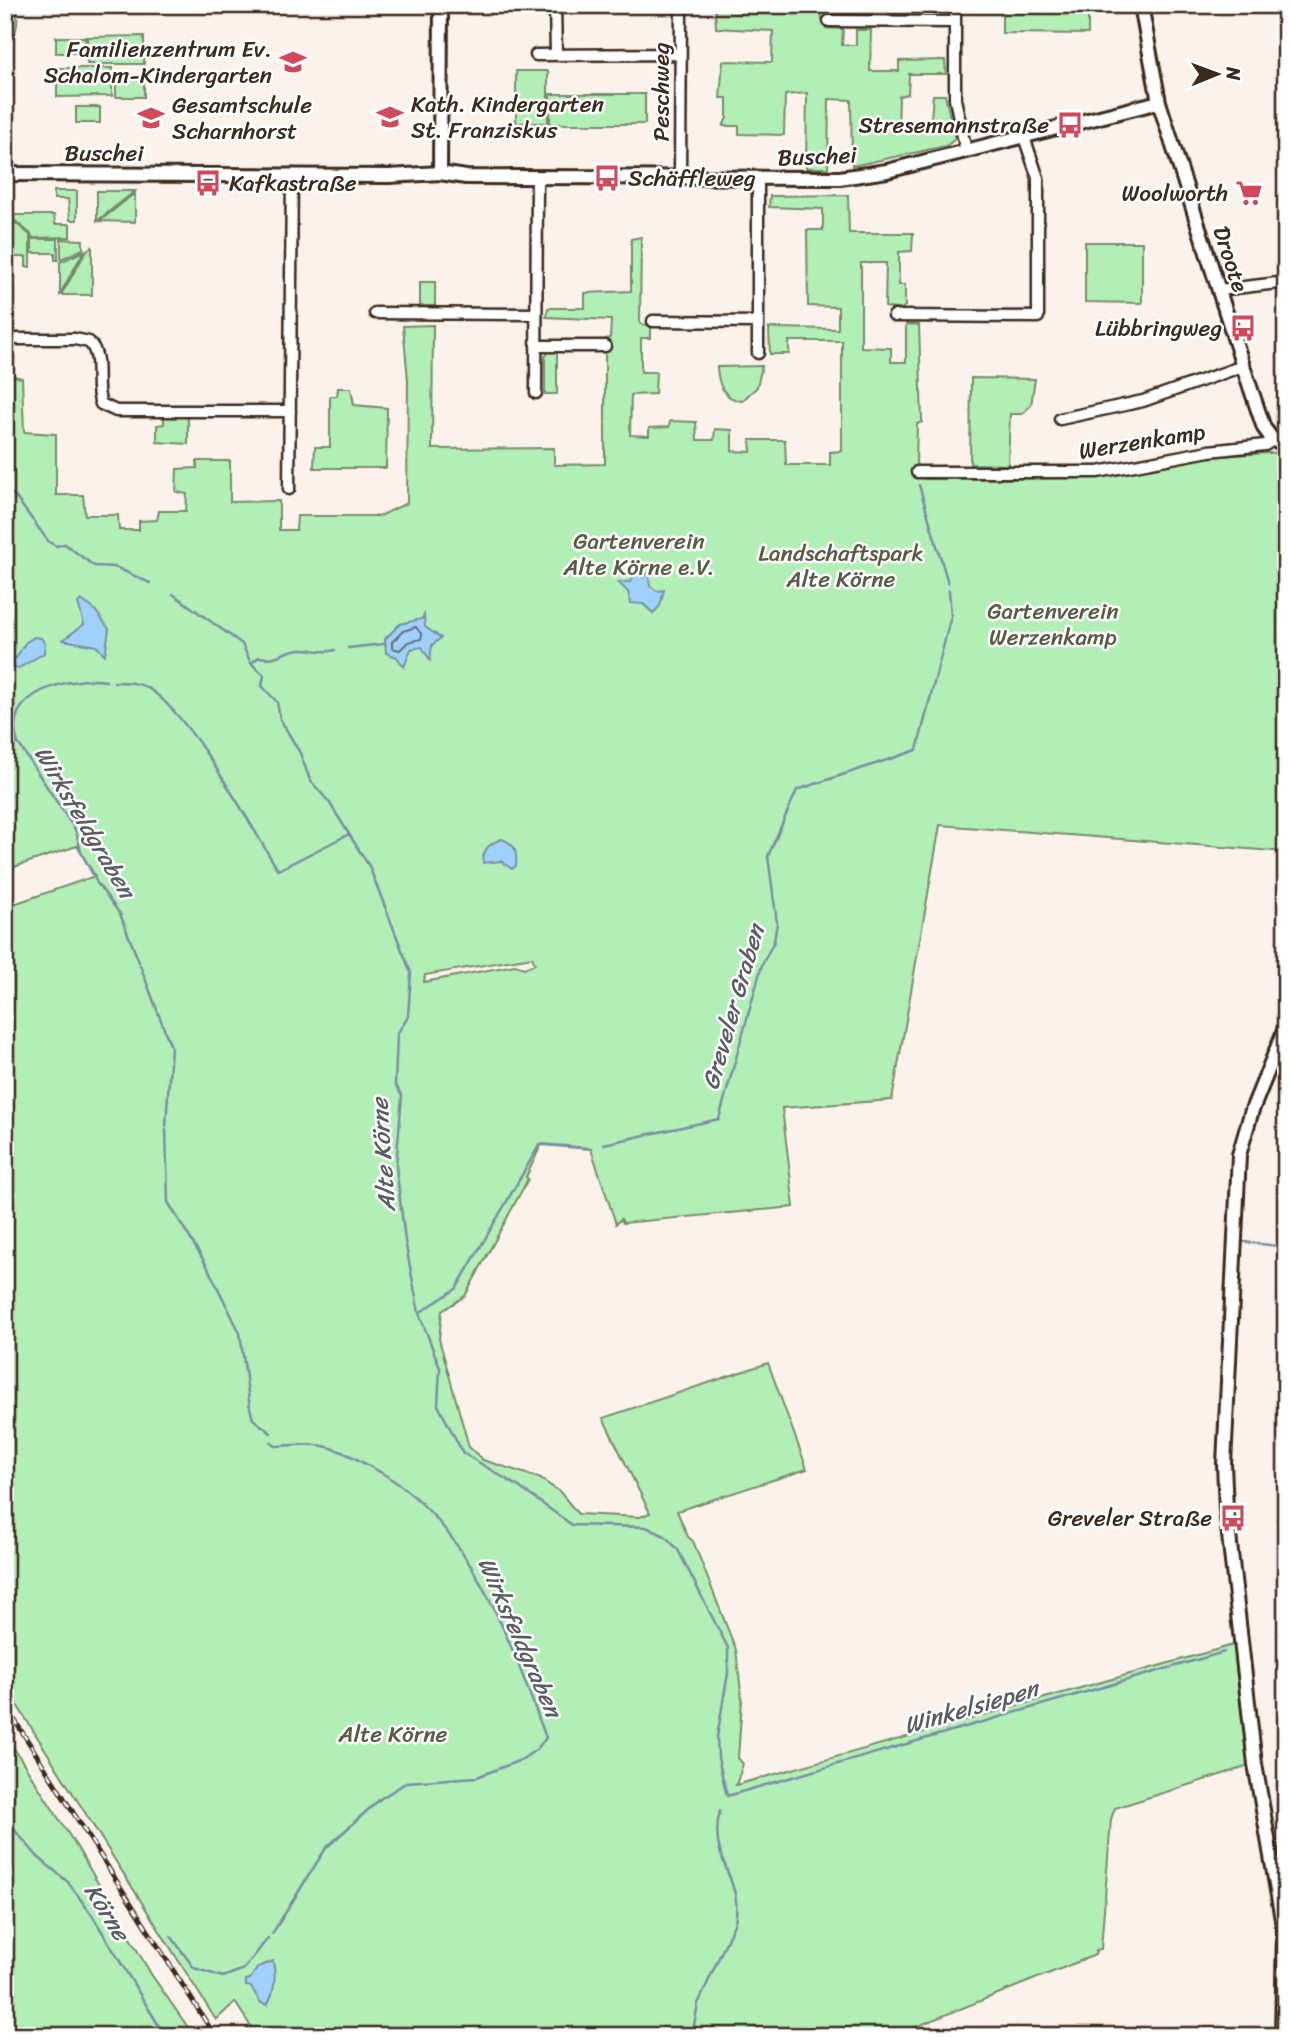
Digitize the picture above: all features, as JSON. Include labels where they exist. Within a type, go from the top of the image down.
[{"type":"street","points":[[440,173],[441,5]]},
{"type":"street","points":[[555,5],[555,55]]},
{"type":"street","name":"Peschweg","points":[[680,178],[681,5]]},
{"type":"street","points":[[955,5],[955,107],[966,151]]},
{"type":"street","name":"Droote","points":[[1142,5],[1159,102],[1265,428],[1280,442]]},
{"type":"street","points":[[829,22],[955,22]]},
{"type":"street","points":[[536,55],[680,54]]},
{"type":"street","name":"Buschei","points":[[5,174],[292,176],[440,173],[454,177],[680,178],[870,175],[1159,102]]},
{"type":"street","points":[[894,316],[1038,317],[1038,178],[1024,137]]},
{"type":"street","points":[[289,489],[292,176]]},
{"type":"street","points":[[536,393],[537,177]]},
{"type":"street","points":[[758,178],[758,353]]},
{"type":"street","points":[[1219,290],[1286,282]]},
{"type":"street","points":[[375,313],[536,314]]},
{"type":"street","points":[[653,321],[758,321]]},
{"type":"street","points":[[5,339],[75,339],[89,342],[97,354],[97,395],[101,404],[116,411],[290,411]]},
{"type":"street","points":[[536,346],[605,346]]},
{"type":"street","points":[[1060,419],[1143,401],[1243,366]]},
{"type":"street","name":"Werzenkamp","points":[[917,472],[1098,472],[1209,451],[1280,442]]},
{"type":"street","points":[[1282,2036],[1284,1931],[1255,1764],[1233,1580],[1224,1464],[1239,1155],[1252,1110],[1286,1026]]},
{"type":"green space","points":[[5,5],[16,5],[18,18],[12,42],[5,53]]},
{"type":"green space","points":[[715,5],[818,5],[825,28],[843,29],[842,45],[856,45],[856,30],[871,30],[870,71],[899,71],[899,61],[945,60],[946,74],[909,74],[908,94],[899,96],[898,131],[930,130],[933,95],[945,95],[955,139],[946,146],[852,166],[851,100],[829,99],[828,168],[806,168],[807,93],[785,95],[784,135],[739,134],[739,126],[723,126],[727,118],[727,98],[720,98],[723,61],[772,62],[773,31],[716,28]]},
{"type":"green space","points":[[1046,5],[1088,5],[1088,34],[1002,33],[1002,9],[1045,8]]},
{"type":"green space","points":[[144,36],[144,64],[87,64],[87,37]]},
{"type":"green space","points":[[56,37],[85,37],[85,53],[56,53]]},
{"type":"green space","points":[[57,68],[112,68],[112,96],[57,97]]},
{"type":"green space","points":[[516,71],[548,71],[548,123],[516,123]]},
{"type":"green space","points":[[116,80],[144,80],[144,97],[116,97]]},
{"type":"green space","points":[[550,94],[645,94],[645,124],[550,124]]},
{"type":"green space","points":[[76,107],[100,107],[100,123],[76,123]]},
{"type":"green space","points":[[54,191],[77,191],[77,220],[70,220],[68,199],[54,199]]},
{"type":"green space","points":[[97,191],[135,191],[97,221]]},
{"type":"green space","points":[[135,193],[135,222],[100,221]]},
{"type":"green space","name":"Alte Körne","points":[[848,195],[849,233],[913,233],[912,251],[899,252],[899,285],[905,285],[905,306],[900,310],[885,307],[886,263],[861,263],[861,347],[891,348],[891,362],[906,362],[906,324],[919,325],[922,422],[917,424],[916,463],[924,479],[1089,478],[1203,457],[1286,452],[1286,852],[940,825],[892,1100],[782,1108],[794,1207],[623,1223],[621,1219],[616,1224],[591,1149],[541,1145],[526,1177],[528,1179],[465,1296],[442,1311],[439,1339],[469,1447],[483,1460],[539,1478],[560,1492],[578,1514],[640,1517],[650,1513],[603,1418],[768,1363],[807,1469],[677,1511],[688,1537],[693,1541],[736,1650],[742,1700],[738,1758],[743,1764],[736,1785],[1240,1643],[1255,1764],[1115,1808],[1111,1819],[1101,1949],[1096,1950],[1095,1955],[900,2033],[901,2036],[257,2036],[235,2002],[216,2020],[5,1686],[5,907],[95,876],[77,846],[5,870],[5,425],[10,424],[10,375],[22,378],[24,432],[56,434],[56,495],[83,495],[85,515],[118,515],[119,530],[139,530],[139,521],[157,520],[159,511],[186,511],[187,494],[176,492],[177,469],[197,468],[197,461],[230,461],[230,502],[279,501],[279,530],[296,530],[297,516],[380,516],[407,503],[408,380],[403,326],[433,325],[432,449],[554,448],[554,465],[605,464],[605,339],[610,338],[611,320],[546,317],[548,308],[585,308],[585,293],[631,291],[631,239],[641,237],[640,324],[651,326],[651,338],[641,338],[641,372],[656,372],[655,394],[631,395],[630,435],[649,436],[649,428],[669,427],[670,421],[696,422],[697,440],[714,440],[715,429],[732,430],[732,451],[751,452],[750,440],[785,440],[786,465],[830,465],[830,452],[842,451],[842,341],[789,341],[789,354],[770,354],[769,328],[838,329],[838,307],[808,306],[807,230],[823,230],[823,209],[769,207],[770,196]],"holes":[[[532,957],[535,964],[524,968],[515,965],[424,982],[425,975]]]},
{"type":"green space","points":[[5,215],[54,215],[55,224],[70,224],[70,237],[32,238],[31,234],[14,220],[5,220]]},
{"type":"green space","points":[[5,221],[13,221],[30,235],[30,267],[26,267],[26,257],[11,257],[11,304],[5,304]]},
{"type":"green space","points":[[32,239],[58,239],[58,260],[55,260],[55,253],[32,253]]},
{"type":"green space","points":[[61,239],[83,240],[83,249],[61,259]]},
{"type":"green space","points":[[1085,242],[1142,242],[1142,303],[1085,302]]},
{"type":"green space","points":[[92,247],[92,295],[61,295],[87,250]]},
{"type":"green space","points":[[84,251],[60,294],[60,262]]},
{"type":"green space","points":[[420,282],[435,282],[435,306],[420,306]]},
{"type":"green space","points":[[549,351],[557,352],[557,394],[545,394],[545,357]]},
{"type":"green space","points":[[762,366],[757,387],[742,401],[730,397],[723,390],[717,367]]},
{"type":"green space","points":[[971,378],[1035,379],[1031,405],[1022,414],[1010,414],[1008,465],[970,464]]},
{"type":"green space","points":[[338,388],[351,388],[354,405],[387,408],[386,468],[314,468],[315,447],[330,447],[330,396],[337,396]]},
{"type":"green space","points":[[164,417],[188,417],[188,444],[157,442],[157,425],[164,424]]},
{"type":"green space","points":[[5,1734],[78,1849],[151,1974],[194,2036],[5,2036]]},
{"type":"water","points":[[658,566],[649,579],[650,586],[657,591],[664,590],[660,606],[653,613],[643,604],[631,603],[628,592],[618,582],[630,582],[638,569],[642,577]]},
{"type":"water","points":[[81,600],[94,609],[109,629],[105,655],[96,646],[63,640],[84,624],[78,603]]},
{"type":"water","points":[[424,615],[425,627],[441,638],[432,645],[430,660],[422,647],[411,649],[404,667],[397,657],[386,653],[385,639],[400,624],[422,619]]},
{"type":"water","points":[[34,637],[41,638],[45,644],[44,653],[19,668],[5,665],[5,660],[16,658],[25,643]]},
{"type":"water","points":[[502,839],[515,849],[516,866],[512,869],[501,861],[483,863],[487,848]]},
{"type":"water","points":[[273,1961],[274,1984],[267,2005],[261,2003],[251,1987],[246,1986],[246,1980],[250,1979],[258,1967]]},
{"type":"waterway","name":"Greveler Graben","points":[[919,485],[948,583]]},
{"type":"waterway","name":"Alte Körne","points":[[5,489],[14,495],[49,542],[56,546],[65,544],[94,566],[115,567],[150,583]]},
{"type":"waterway","name":"Greveler Graben","points":[[604,1144],[719,1119],[762,965],[774,941],[777,923],[768,856],[797,790],[917,750],[951,616],[949,590]]},
{"type":"waterway","name":"Alte Körne","points":[[173,594],[242,644],[251,663],[264,675],[262,686],[277,702],[280,719],[300,753],[310,780],[329,802],[369,866],[411,973],[408,1017],[397,1034],[395,1084],[402,1096],[396,1166],[405,1241],[419,1313],[440,1368],[438,1405],[463,1453],[519,1487],[572,1525],[646,1527],[665,1536],[678,1550],[728,1648],[728,1673],[717,1737],[718,1758],[727,1796],[1224,1652]]},
{"type":"waterway","points":[[348,648],[384,644]]},
{"type":"waterway","points":[[251,663],[259,657],[272,657],[296,650],[335,650]]},
{"type":"waterway","name":"Wirksfeldgraben","points":[[106,681],[75,681],[42,691],[28,700],[19,711],[15,725],[18,743],[76,831],[81,852],[97,883],[120,914],[139,962]]},
{"type":"waterway","name":"Wirksfeldgraben","points":[[114,682],[146,687],[163,700],[181,720],[218,771],[278,870],[349,834]]},
{"type":"waterway","points":[[5,748],[18,743]]},
{"type":"waterway","name":"Wirksfeldgraben","points":[[140,965],[171,1047],[166,1126]]},
{"type":"waterway","name":"Wirksfeldgraben","points":[[166,1130],[168,1202],[207,1266],[240,1333],[253,1419],[271,1433]]},
{"type":"waterway","name":"Greveler Graben","points":[[419,1313],[456,1289],[540,1144],[587,1148]]},
{"type":"waterway","points":[[1244,1242],[1286,1247]]},
{"type":"waterway","name":"Wirksfeldgraben","points":[[271,1442],[275,1446],[317,1445],[350,1456],[412,1494],[439,1522],[484,1589],[518,1664],[546,1738],[537,1749],[521,1760],[477,1777],[407,1782],[380,1799],[326,1848],[272,1934]]},
{"type":"waterway","points":[[1278,1664],[1286,1662]]},
{"type":"waterway","name":"Alte Körne","points":[[692,2036],[698,2004],[735,1922],[735,1893],[718,1842],[720,1811]]},
{"type":"waterway","name":"Körne","points":[[5,1819],[38,1857],[68,1882],[92,1915],[165,2036]]},
{"type":"waterway","name":"Wirksfeldgraben","points":[[171,1936],[194,1968],[223,1977],[244,1969],[268,1938]]},
{"type":"railway","points":[[5,1705],[215,2036]]},
{"type":"place","name":"Familienzentrum Ev. Schalom-Kindergarten","points":[[293,62]]},
{"type":"place","name":"Kath. Kindergarten St. Franziskus","points":[[390,117]]},
{"type":"place","name":"Gesamtschule Scharnhorst","points":[[151,118]]},
{"type":"place","name":"Stresemannstraße","points":[[1070,125]]},
{"type":"place","name":"Schäffleweg","points":[[607,178]]},
{"type":"place","name":"Kafkastraße","points":[[208,183]]},
{"type":"place","name":"Woolworth","points":[[1249,193]]},
{"type":"place","name":"Lübbringweg","points":[[1243,328]]},
{"type":"place","name":"Greveler Straße","points":[[1233,1518]]},
{"type":"park label","name":"Gartenverein Alte Körne e.V.","points":[[639,554]]},
{"type":"park label","name":"Landschaftspark Alte Körne","points":[[841,566]]},
{"type":"park label","name":"Gartenverein Werzenkamp","points":[[1053,624]]},
{"type":"water label","name":"Winkelsiepen","points":[[971,1707]]}]
